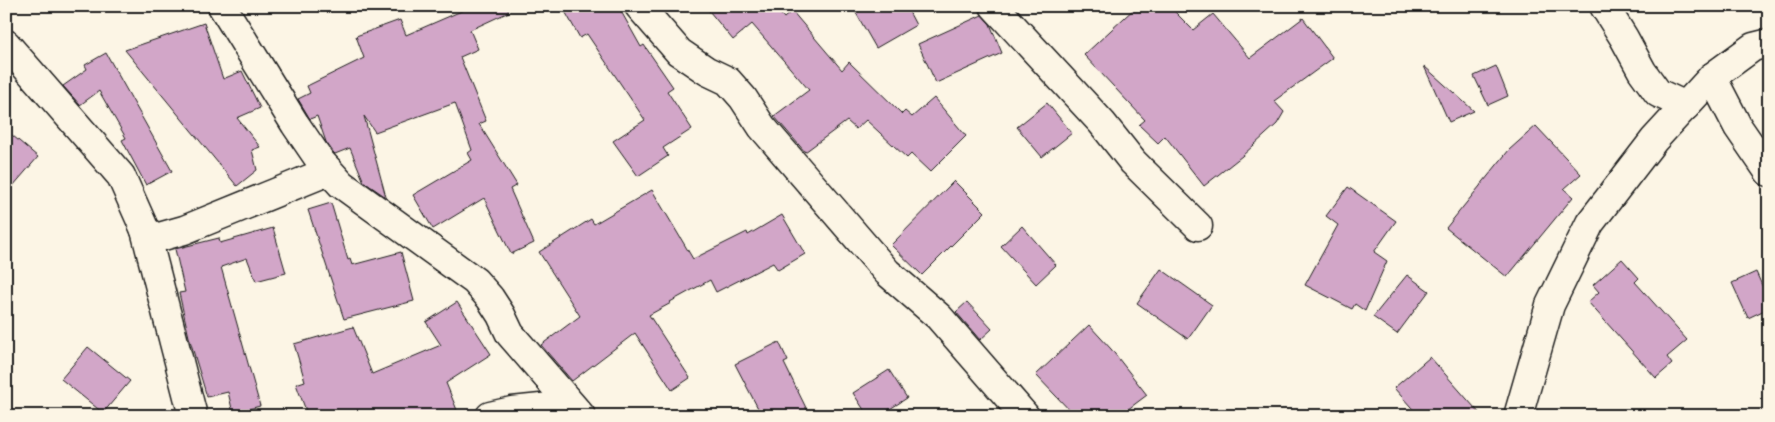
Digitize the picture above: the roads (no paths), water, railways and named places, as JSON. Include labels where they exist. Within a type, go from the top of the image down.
[{"type":"street","points":[[222,6],[295,124],[321,162],[341,184],[475,282],[490,298],[510,334],[575,410]]},
{"type":"street","points":[[639,6],[679,52],[707,71],[728,81],[743,98],[762,127],[887,272],[940,316],[1025,416]]},
{"type":"street","points":[[994,6],[1102,123],[1133,162],[1198,226]]},
{"type":"street","points":[[1604,6],[1642,72],[1658,93],[1686,106]]},
{"type":"street","points":[[1518,416],[1550,305],[1590,223],[1654,140],[1712,76],[1753,47],[1769,43]]},
{"type":"street","points":[[6,44],[121,176],[145,230],[193,416]]},
{"type":"street","points":[[1712,76],[1738,127],[1769,172]]},
{"type":"street","points":[[145,230],[156,238],[184,230],[329,171]]},
{"type":"street","points":[[490,416],[512,411],[575,410]]}]
